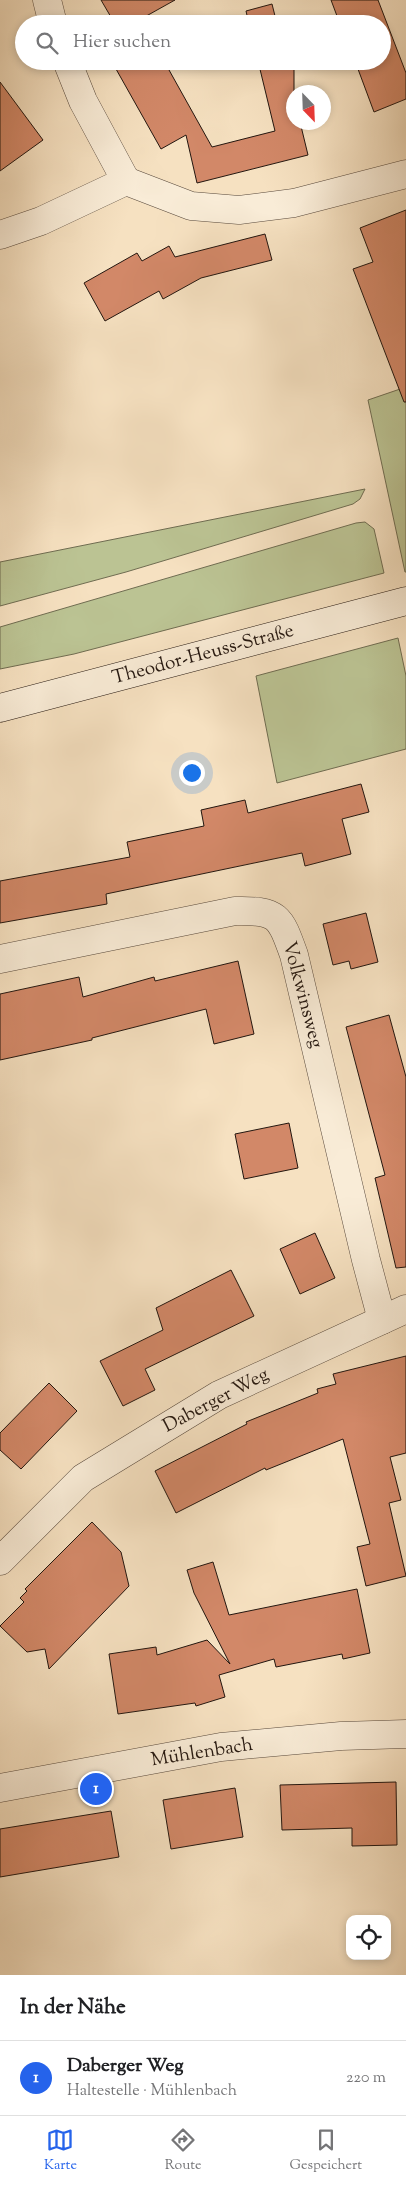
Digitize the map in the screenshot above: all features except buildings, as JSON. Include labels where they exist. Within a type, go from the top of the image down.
[{"type":"street","points":[[47,0],[51,15]]},
{"type":"street","points":[[71,70],[83,101],[126,181],[191,206],[239,210],[294,203],[406,174]]},
{"type":"street","points":[[0,235],[41,221],[126,181]]},
{"type":"street","name":"Theodor-Heuss-Straße","points":[[0,708],[406,601]]},
{"type":"street","name":"Volkwinsweg","points":[[0,959],[235,912],[261,910],[277,918],[294,955],[366,1260],[394,1314]]},
{"type":"street","name":"Daberger Weg","points":[[0,1561],[82,1478],[219,1395],[394,1314]]},
{"type":"street","name":"Mühlenbach","points":[[0,1788],[221,1747],[341,1736],[406,1734]]},
{"type":"green space","points":[[406,387],[406,572],[405,572],[368,400]]},
{"type":"green space","points":[[365,489],[360,499],[353,504],[126,572],[0,606],[0,562]]},
{"type":"green space","points":[[365,522],[374,529],[384,573],[74,654],[0,669],[0,627],[356,523]]},
{"type":"green space","points":[[398,638],[406,676],[406,749],[277,783],[256,676]]},
{"type":"place","name":"Daberger Weg","points":[[96,1789]]}]
